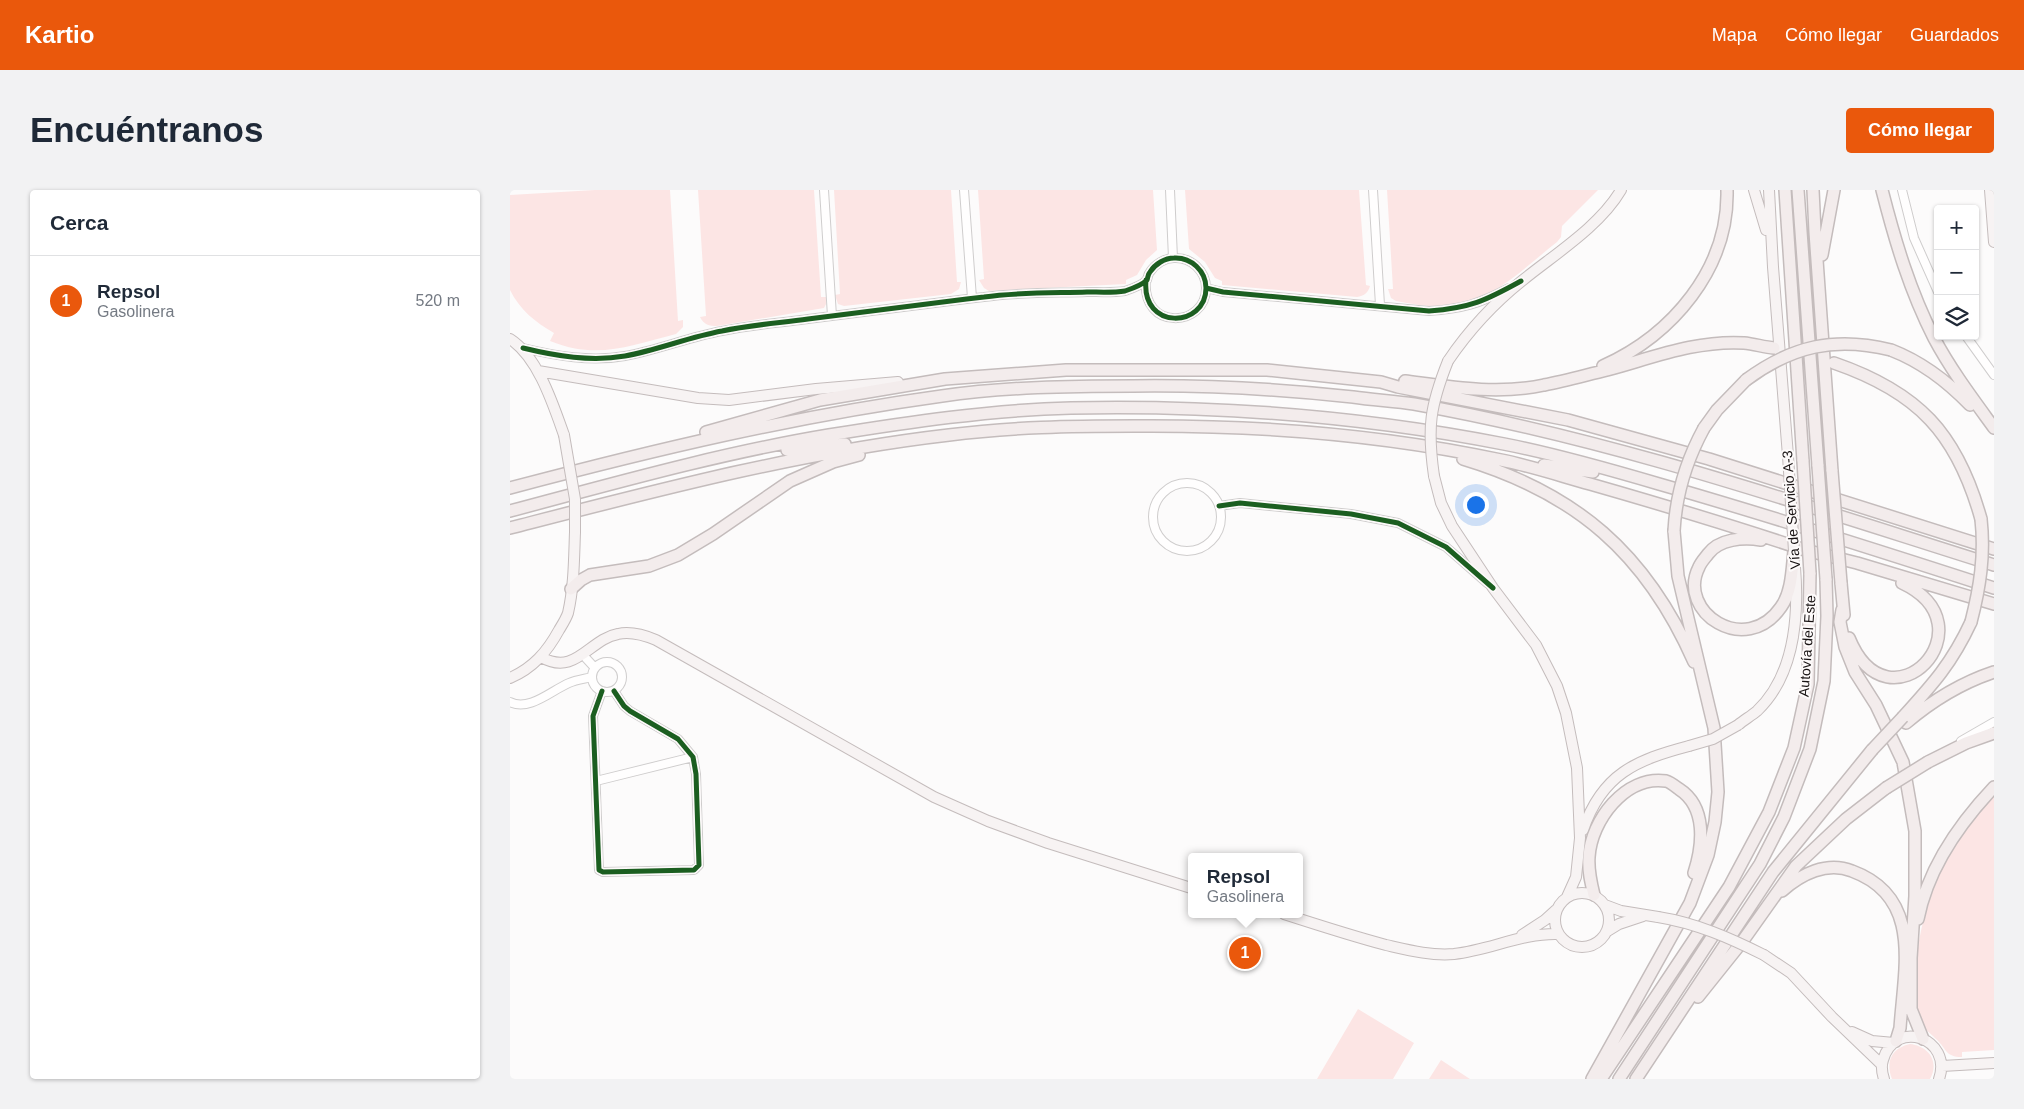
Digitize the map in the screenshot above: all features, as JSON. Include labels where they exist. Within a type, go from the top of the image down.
[{"type":"highway","points":[[1581,376],[1609,363],[1648,339],[1670,322],[1698,289],[1713,259],[1724,228],[1727,190]]},
{"type":"highway","name":"Autovía del Este","points":[[1601,1079],[1729,887],[1770,812],[1794,748],[1808,684],[1810,573],[1785,190]]},
{"type":"highway","name":"Autovía del Este","points":[[1619,1079],[1755,872],[1784,817],[1810,749],[1824,681],[1827,616],[1826,579],[1798,190]]},
{"type":"highway","points":[[1813,190],[1842,610],[1849,639],[1856,653],[1867,667],[1880,675],[1901,678],[1919,672],[1933,659],[1941,643],[1942,627],[1933,605],[1916,589],[1857,563]]},
{"type":"highway","points":[[1820,284],[1822,247],[1834,190]]},
{"type":"highway","points":[[1882,190],[1895,242],[1915,297],[1931,331],[1958,378],[1994,429]]},
{"type":"highway","points":[[1592,1079],[1690,903],[1708,855],[1715,822],[1718,792],[1714,728],[1678,576],[1674,531],[1678,492],[1689,457],[1704,428],[1717,410],[1746,380],[1778,358],[1826,344],[1845,342],[1868,344],[1910,357],[1932,370],[1994,429]]},
{"type":"highway","points":[[622,458],[729,424],[820,400],[945,379],[1066,370],[1267,370],[1381,382],[1397,380],[1459,388],[1501,390],[1543,385],[1607,370],[1658,354],[1703,345],[1744,343],[1774,348]]},
{"type":"highway","points":[[1668,1034],[1691,995],[1773,872],[1823,808],[1861,765],[1905,720],[1943,673],[1958,650],[1971,622],[1979,591],[1983,566],[1981,518],[1974,494],[1954,452],[1923,412],[1904,396],[1881,382],[1834,363]]},
{"type":"highway","points":[[1381,382],[1398,388],[1568,420],[1718,462],[1994,549]]},
{"type":"highway","points":[[510,488],[622,458],[732,432],[824,414],[946,395],[1066,386],[1207,385],[1299,391],[1411,404],[1516,425],[1711,475],[1994,565]]},
{"type":"highway","points":[[510,511],[630,480],[828,435],[965,416],[1068,408],[1208,408],[1297,414],[1418,428],[1508,444],[1701,496],[1994,588]]},
{"type":"highway","points":[[1568,420],[1648,449],[1711,475]]},
{"type":"highway","points":[[738,455],[914,440],[1002,430],[1070,426],[1205,426],[1316,432],[1418,446],[1587,471],[1701,496]]},
{"type":"highway","points":[[571,589],[590,575],[649,566],[678,555],[713,534],[790,481],[833,462],[893,448],[1002,430]]},
{"type":"highway","points":[[510,528],[634,496],[741,472],[830,454],[914,440]]},
{"type":"highway","points":[[1418,446],[1508,474],[1552,495],[1597,527],[1632,562],[1659,595],[1684,640],[1706,688]]},
{"type":"highway","points":[[1503,460],[1693,513],[1796,550]]},
{"type":"highway","points":[[1796,550],[1787,594],[1782,607],[1766,622],[1747,630],[1731,629],[1717,623],[1705,613],[1697,597],[1695,583],[1698,568],[1710,551],[1726,542],[1742,538],[1857,563],[1994,604]]},
{"type":"highway","points":[[1842,610],[1840,622],[1848,655],[1855,672],[1876,705],[1903,762],[1915,831],[1915,896],[1911,958],[1912,1010],[1923,1038]]},
{"type":"highway","points":[[1905,720],[1953,689],[1994,672]]},
{"type":"highway","points":[[1636,1079],[1668,1034],[1742,942],[1796,866],[1846,819],[1886,788],[1928,762],[1966,743],[1994,733]]},
{"type":"highway","points":[[1594,895],[1590,878],[1589,856],[1596,830],[1613,804],[1622,794],[1629,790],[1653,782],[1667,781],[1682,791],[1692,801],[1699,814],[1702,842],[1695,870],[1656,964]]},
{"type":"highway","points":[[1911,958],[1919,914],[1928,886],[1941,856],[1961,826],[1994,787]]},
{"type":"highway","points":[[1770,902],[1792,882],[1809,872],[1829,868],[1848,869],[1866,876],[1881,885],[1893,900],[1901,918],[1904,935],[1900,1028],[1895,1042]]},
{"type":"main road","points":[[1567,897],[1576,877],[1580,838],[1577,768],[1566,713],[1557,686],[1536,645],[1493,588],[1452,526],[1441,503],[1434,476],[1430,447],[1430,419],[1435,392],[1448,361],[1463,338],[1482,317],[1520,282],[1578,237],[1616,199],[1621,190]]},
{"type":"main road","points":[[1754,190],[1762,213],[1773,267]]},
{"type":"main road","name":"Vía de Servicio A-3","points":[[1580,838],[1588,813],[1610,781],[1642,760],[1712,739],[1738,725],[1757,711],[1770,696],[1788,662],[1794,634],[1797,593],[1796,550],[1773,267],[1769,190]]},
{"type":"main road","points":[[1990,190],[1994,242]]},
{"type":"main road","points":[[510,339],[523,348],[538,371],[564,435],[575,499],[574,568],[567,614],[541,657],[528,669],[510,678]]},
{"type":"main road","points":[[538,371],[698,398],[729,400],[816,389],[945,379]]},
{"type":"main road","points":[[541,657],[547,660],[562,662],[583,655],[601,641],[618,634],[642,635],[656,640],[934,797],[988,821],[1048,843],[1188,887]]},
{"type":"main road","points":[[1606,932],[1608,913],[1605,906],[1594,895],[1577,893],[1560,902],[1554,919],[1558,934],[1572,946],[1585,947],[1597,942],[1606,932],[1619,924],[1646,916]]},
{"type":"main road","points":[[1605,906],[1646,916],[1679,920],[1736,941],[1764,955],[1791,973],[1832,1017],[1882,1065]]},
{"type":"main road","points":[[1515,939],[1532,930],[1556,910]]},
{"type":"main road","points":[[1297,918],[1367,940],[1412,951],[1436,954],[1466,952],[1538,934],[1558,934]]},
{"type":"main road","points":[[1844,1027],[1872,1041],[1895,1042]]},
{"type":"main road","points":[[1884,1079],[1882,1065],[1885,1054],[1895,1042],[1906,1036],[1923,1038],[1934,1046],[1942,1066],[1939,1079]]},
{"type":"main road","points":[[1942,1066],[1994,1062]]},
{"type":"street","points":[[824,190],[832,316]]},
{"type":"street","points":[[964,190],[972,298]]},
{"type":"street","points":[[1170,190],[1173,258]]},
{"type":"street","points":[[1373,190],[1380,305]]},
{"type":"street","points":[[1902,190],[1914,238],[1934,283]]},
{"type":"street","points":[[1173,258],[1188,261],[1200,270],[1205,278],[1206,288],[1202,303],[1192,314],[1183,318],[1162,316],[1151,305],[1145,290],[1146,280],[1156,265],[1173,258]]},
{"type":"street","points":[[523,348],[553,355],[594,358],[625,356],[721,331],[991,296],[1125,291],[1146,280]]},
{"type":"street","points":[[1206,288],[1224,292],[1429,311],[1458,309],[1486,301],[1520,282]]},
{"type":"street","points":[[1969,340],[1994,375]]},
{"type":"street","points":[[1972,345],[1994,367]]},
{"type":"street","points":[[1190,483],[1199,485],[1215,497],[1219,506],[1221,518],[1219,529],[1204,546],[1194,550],[1182,550],[1172,547],[1162,540],[1156,531],[1153,520],[1154,508],[1164,492],[1171,487],[1190,483]]},
{"type":"street","points":[[1219,506],[1240,503],[1351,514],[1398,523],[1446,547],[1493,588]]},
{"type":"street","points":[[583,655],[595,668]]},
{"type":"street","points":[[603,663],[617,666],[622,679],[620,686],[614,691],[602,691],[595,686],[592,677],[595,668],[603,663]]},
{"type":"street","points":[[510,702],[531,703],[569,683],[592,677]]},
{"type":"street","points":[[602,691],[593,716],[599,870],[603,872],[694,870],[699,865],[696,774],[693,757],[678,739],[624,706],[614,691]]},
{"type":"street","points":[[1928,762],[1994,722]]},
{"type":"street","points":[[596,781],[693,757]]},
{"type":"shaded area","points":[[595,190],[670,190],[678,321],[683,320],[683,327],[676,334],[613,349],[583,350],[567,347],[550,341],[554,333],[529,315],[518,304],[510,290],[510,195]]},
{"type":"shaded area","points":[[698,190],[814,190],[821,297],[826,297],[824,308],[717,326],[703,322],[700,317],[706,316]]},
{"type":"shaded area","points":[[834,190],[951,190],[957,282],[961,282],[959,289],[951,294],[844,306],[838,304],[835,295],[840,294]]},
{"type":"shaded area","points":[[978,190],[1153,190],[1157,250],[1146,260],[1137,275],[1126,280],[1126,284],[989,291],[984,288],[979,280],[984,279]]},
{"type":"shaded area","points":[[1185,190],[1359,190],[1366,285],[1370,286],[1368,291],[1364,295],[1357,297],[1222,285],[1222,281],[1215,278],[1205,262],[1189,249]]},
{"type":"shaded area","points":[[1387,190],[1598,190],[1562,226],[1561,237],[1557,242],[1507,282],[1480,298],[1450,306],[1436,306],[1396,301],[1391,298],[1388,289],[1393,289]]},
{"type":"shaded area","points":[[1994,796],[1994,1050],[1962,1052],[1962,1057],[1956,1057],[1949,1054],[1922,1026],[1915,1014],[1913,1002],[1917,953],[1928,904],[1948,857],[1976,814]]},
{"type":"shaded area","points":[[1358,1009],[1414,1043],[1393,1079],[1317,1079]]},
{"type":"shaded area","points":[[1910,1044],[1922,1048],[1930,1055],[1934,1066],[1930,1079],[1892,1079],[1889,1066],[1892,1056],[1899,1049]]},
{"type":"shaded area","points":[[1441,1060],[1470,1079],[1429,1079]]},
{"type":"cycle path","points":[[523,348],[574,357],[612,358],[710,334],[754,326],[997,295],[1125,291],[1145,282],[1149,273],[1157,264],[1174,258],[1186,260],[1200,271],[1206,288],[1203,301],[1196,311],[1186,316],[1174,318],[1163,315],[1153,308],[1147,297],[1146,280]]},
{"type":"cycle path","points":[[1206,288],[1223,292],[1429,311],[1456,308],[1477,302],[1521,281]]},
{"type":"cycle path","points":[[1219,506],[1240,503],[1351,514],[1398,523],[1446,547],[1493,588]]},
{"type":"cycle path","points":[[602,691],[593,716],[599,870],[603,872],[694,870],[699,865],[696,774],[693,757],[678,739],[624,706],[614,691]]},
{"type":"place","name":"Repsol","points":[[1245,953]]}]
